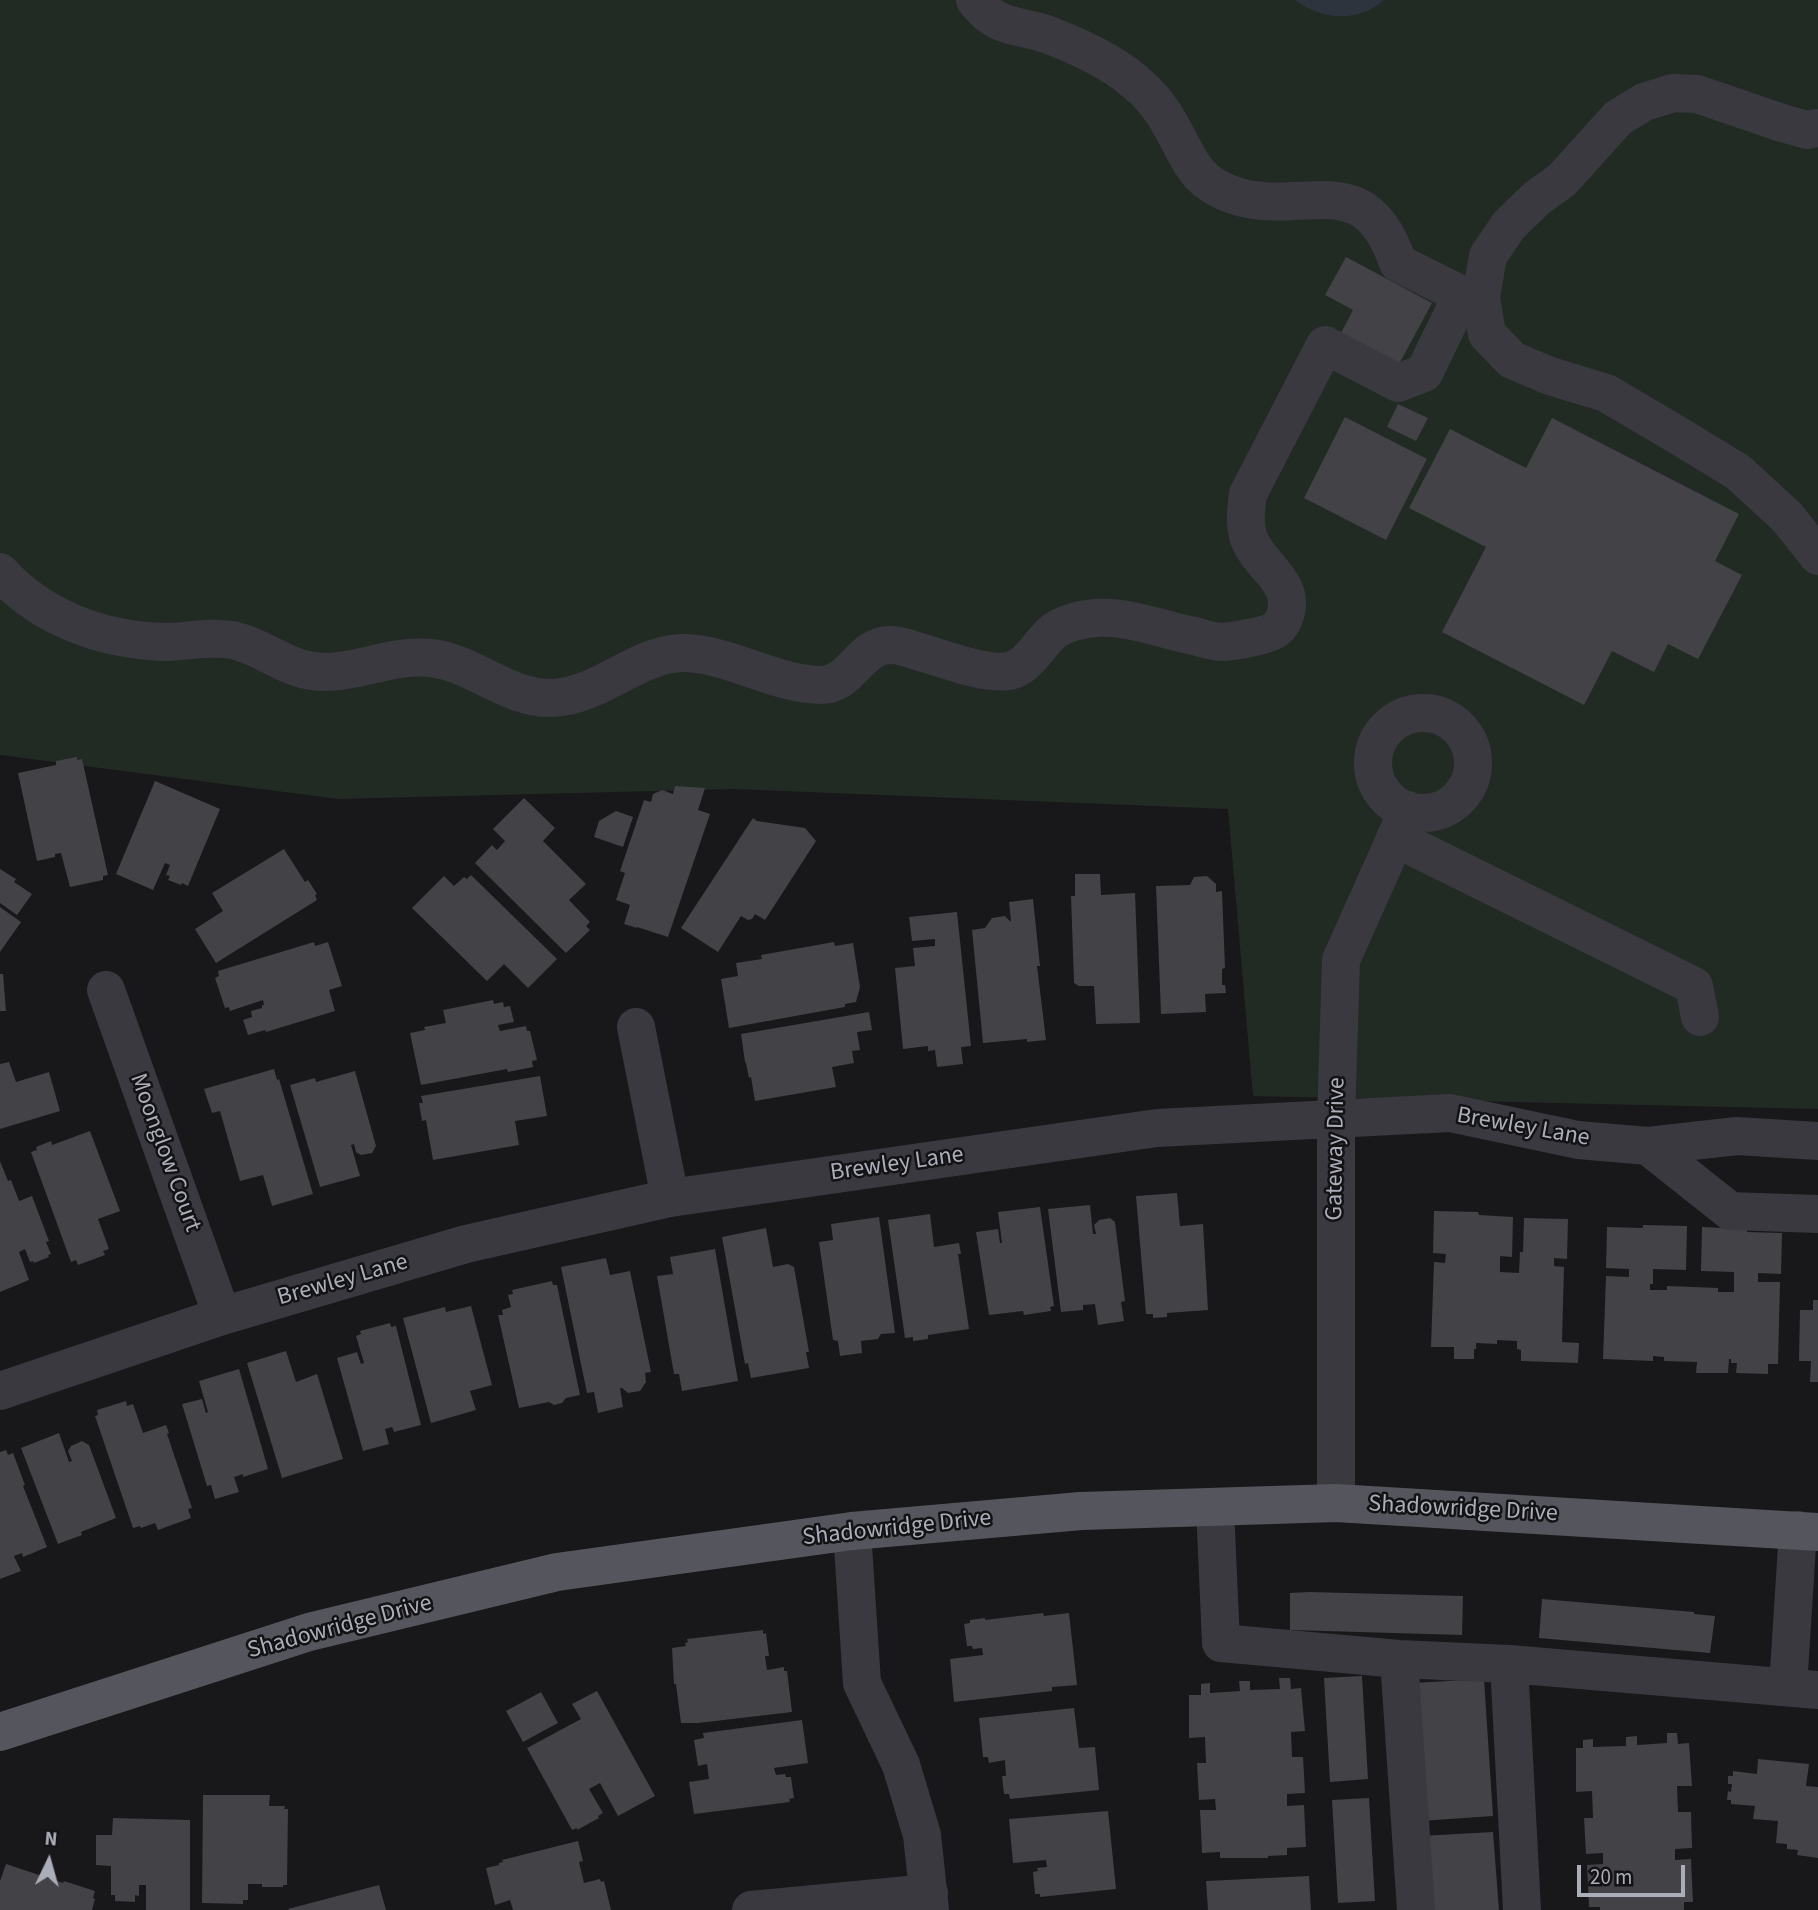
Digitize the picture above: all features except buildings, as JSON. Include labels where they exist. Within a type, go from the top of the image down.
[{"type":"main road","name":"Shadowridge Drive","points":[[0,1732],[309,1632],[557,1572],[852,1531],[1081,1511],[1336,1503],[1808,1531]]},
{"type":"street","points":[[0,572],[24,595],[55,616],[110,635],[162,642],[220,639],[236,641],[254,647],[287,665],[321,672],[356,669],[412,657],[429,657],[460,666],[506,688],[537,697],[552,698],[594,688],[648,661],[681,653],[729,662],[759,673],[823,685],[839,682],[873,649],[888,644],[990,671],[1011,671],[1025,663],[1055,630],[1077,620],[1103,617],[1131,621],[1222,642],[1272,633],[1283,622],[1287,606],[1284,590],[1257,555],[1248,536],[1245,516],[1248,494],[1325,345],[1398,383],[1424,373],[1462,295],[1398,263],[1391,244],[1372,216],[1354,205],[1329,199],[1260,201],[1234,195],[1213,186],[1195,170],[1171,125],[1155,102],[1133,80],[1102,60],[1059,39],[1002,24],[982,11],[975,0]]},
{"type":"street","points":[[1818,128],[1807,130],[1782,123],[1697,94],[1673,93],[1644,102],[1618,118],[1562,180],[1537,198],[1509,225],[1488,256],[1482,297],[1487,334],[1512,360],[1550,376],[1606,393],[1738,472],[1787,517],[1818,556]]},
{"type":"street","name":"Gateway Drive","points":[[1336,1503],[1336,1120],[1341,960],[1402,824],[1694,986],[1700,1017]]},
{"type":"street","name":"Moonglow Court","points":[[106,990],[222,1316]]},
{"type":"street","points":[[636,1027],[670,1198]]},
{"type":"street","name":"Brewley Lane","points":[[0,1391],[222,1316],[466,1244],[670,1198],[1157,1128],[1450,1113],[1578,1140],[1647,1146],[1737,1136],[1818,1141]]},
{"type":"street","points":[[1647,1146],[1730,1211],[1818,1214]]},
{"type":"street","points":[[1215,1507],[1221,1643],[1399,1660],[1509,1664],[1803,1688],[1808,1531]]},
{"type":"street","points":[[751,1910],[930,1901],[922,1835],[901,1765],[862,1683],[852,1531]]},
{"type":"street","points":[[1399,1660],[1416,1910]]},
{"type":"street","points":[[1509,1664],[1522,1910]]},
{"type":"shaded area","points":[[0,0],[1818,0],[1818,1109],[1253,1096],[1228,809],[734,789],[338,799],[0,755]]},
{"type":"shaded area","points":[[1295,0],[1384,0],[1363,13],[1340,16],[1317,12]]}]
